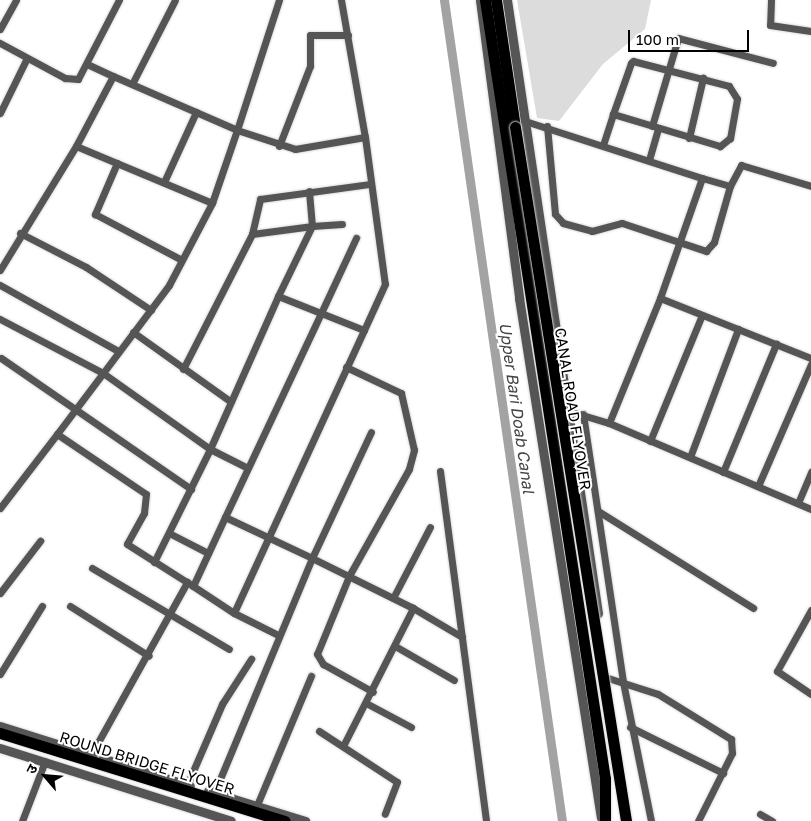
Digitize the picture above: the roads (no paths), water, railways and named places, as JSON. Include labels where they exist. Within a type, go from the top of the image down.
[{"type":"main road","name":"CANAL ROAD FLYOVER","points":[[485,0],[515,126],[605,779],[605,821]]},
{"type":"main road","name":"CANAL ROAD FLYOVER","points":[[496,0],[625,821]]},
{"type":"main road","name":"ROUND BRIDGE FLYOVER","points":[[0,733],[263,821]]},
{"type":"main road","name":"ROUND BRIDGE FLYOVER","points":[[0,738],[285,821]]},
{"type":"street","points":[[0,29],[16,0]]},
{"type":"street","points":[[0,43],[26,60],[69,80],[78,79],[119,0]]},
{"type":"street","points":[[132,84],[175,0]]},
{"type":"street","points":[[0,508],[103,374],[132,332],[151,310],[182,260],[212,202],[279,0]]},
{"type":"street","points":[[234,613],[385,284],[369,184],[365,137],[341,0]]},
{"type":"street","points":[[480,0],[519,298],[601,821]]},
{"type":"street","points":[[771,0],[770,25],[811,31]]},
{"type":"street","points":[[507,2],[515,126],[569,410],[608,678],[625,821]]},
{"type":"street","points":[[279,146],[310,66],[310,35],[348,35]]},
{"type":"street","points":[[649,160],[673,43],[682,38],[773,63]]},
{"type":"street","points":[[0,113],[26,60]]},
{"type":"street","points":[[603,145],[614,114],[633,61],[668,68],[734,89],[734,123],[724,145],[689,138],[614,114]]},
{"type":"street","points":[[87,64],[237,130],[279,146],[307,149],[365,137]]},
{"type":"street","points":[[0,270],[20,233],[76,146],[113,76]]},
{"type":"street","points":[[689,138],[703,78]]},
{"type":"street","points":[[164,182],[196,112]]},
{"type":"street","points":[[515,126],[547,126],[730,186]]},
{"type":"street","points":[[547,126],[555,214],[560,222],[592,231],[622,223],[679,244],[706,251],[711,248],[730,186],[741,165],[811,185]]},
{"type":"street","points":[[76,146],[212,202]]},
{"type":"street","points":[[117,163],[95,214],[182,260]]},
{"type":"street","points":[[609,423],[660,298],[702,178]]},
{"type":"street","points":[[184,369],[252,234],[262,197],[369,184]]},
{"type":"street","points":[[154,562],[192,489],[278,296],[312,226],[309,191]]},
{"type":"street","points":[[252,234],[342,224]]},
{"type":"street","points":[[20,233],[70,257],[151,310]]},
{"type":"street","points":[[92,754],[149,656],[170,615],[208,553],[356,238]]},
{"type":"street","points":[[0,285],[118,351]]},
{"type":"street","points":[[278,296],[364,330]]},
{"type":"street","points":[[660,298],[811,358]]},
{"type":"street","points":[[650,441],[702,314]]},
{"type":"street","points":[[0,319],[103,374],[210,449],[248,468]]},
{"type":"street","points":[[690,457],[738,329]]},
{"type":"street","points":[[132,332],[231,402]]},
{"type":"street","points":[[723,472],[776,344]]},
{"type":"street","points":[[1,358],[192,489]]},
{"type":"street","points":[[758,486],[811,364]]},
{"type":"street","points":[[346,367],[401,393],[414,450],[409,469],[349,576],[317,658],[373,692]]},
{"type":"street","points":[[569,410],[609,423],[811,509]]},
{"type":"street","points":[[583,414],[622,682],[650,821]]},
{"type":"street","points":[[214,794],[278,635],[371,432]]},
{"type":"street","points":[[57,434],[146,494],[144,514],[127,544],[234,613],[278,635]]},
{"type":"street","points":[[440,470],[486,821]]},
{"type":"street","points":[[798,503],[811,472]]},
{"type":"street","points":[[598,511],[753,608]]},
{"type":"street","points":[[226,517],[394,598],[462,637]]},
{"type":"street","points":[[394,598],[430,527]]},
{"type":"street","points":[[169,532],[208,553]]},
{"type":"street","points":[[0,593],[40,541]]},
{"type":"street","points":[[92,568],[229,649]]},
{"type":"street","points":[[0,674],[42,606]]},
{"type":"street","points":[[70,606],[149,656]]},
{"type":"street","points":[[343,746],[373,692],[413,608]]},
{"type":"street","points":[[811,610],[777,671],[811,694]]},
{"type":"street","points":[[395,646],[454,680]]},
{"type":"street","points":[[186,785],[222,704],[250,660]]},
{"type":"street","points":[[257,805],[311,676]]},
{"type":"street","points":[[608,678],[658,694],[731,739],[734,747],[698,821]]},
{"type":"street","points":[[366,703],[411,727]]},
{"type":"street","points":[[0,726],[305,821]]},
{"type":"street","points":[[630,727],[723,772]]},
{"type":"street","points":[[319,731],[397,782],[385,814]]},
{"type":"street","points":[[0,748],[232,821]]},
{"type":"street","points":[[22,821],[44,761]]},
{"type":"street","points":[[760,814],[772,821]]},
{"type":"waterway","name":"Upper Bari Doab Canal","points":[[444,0],[562,821]]}]
